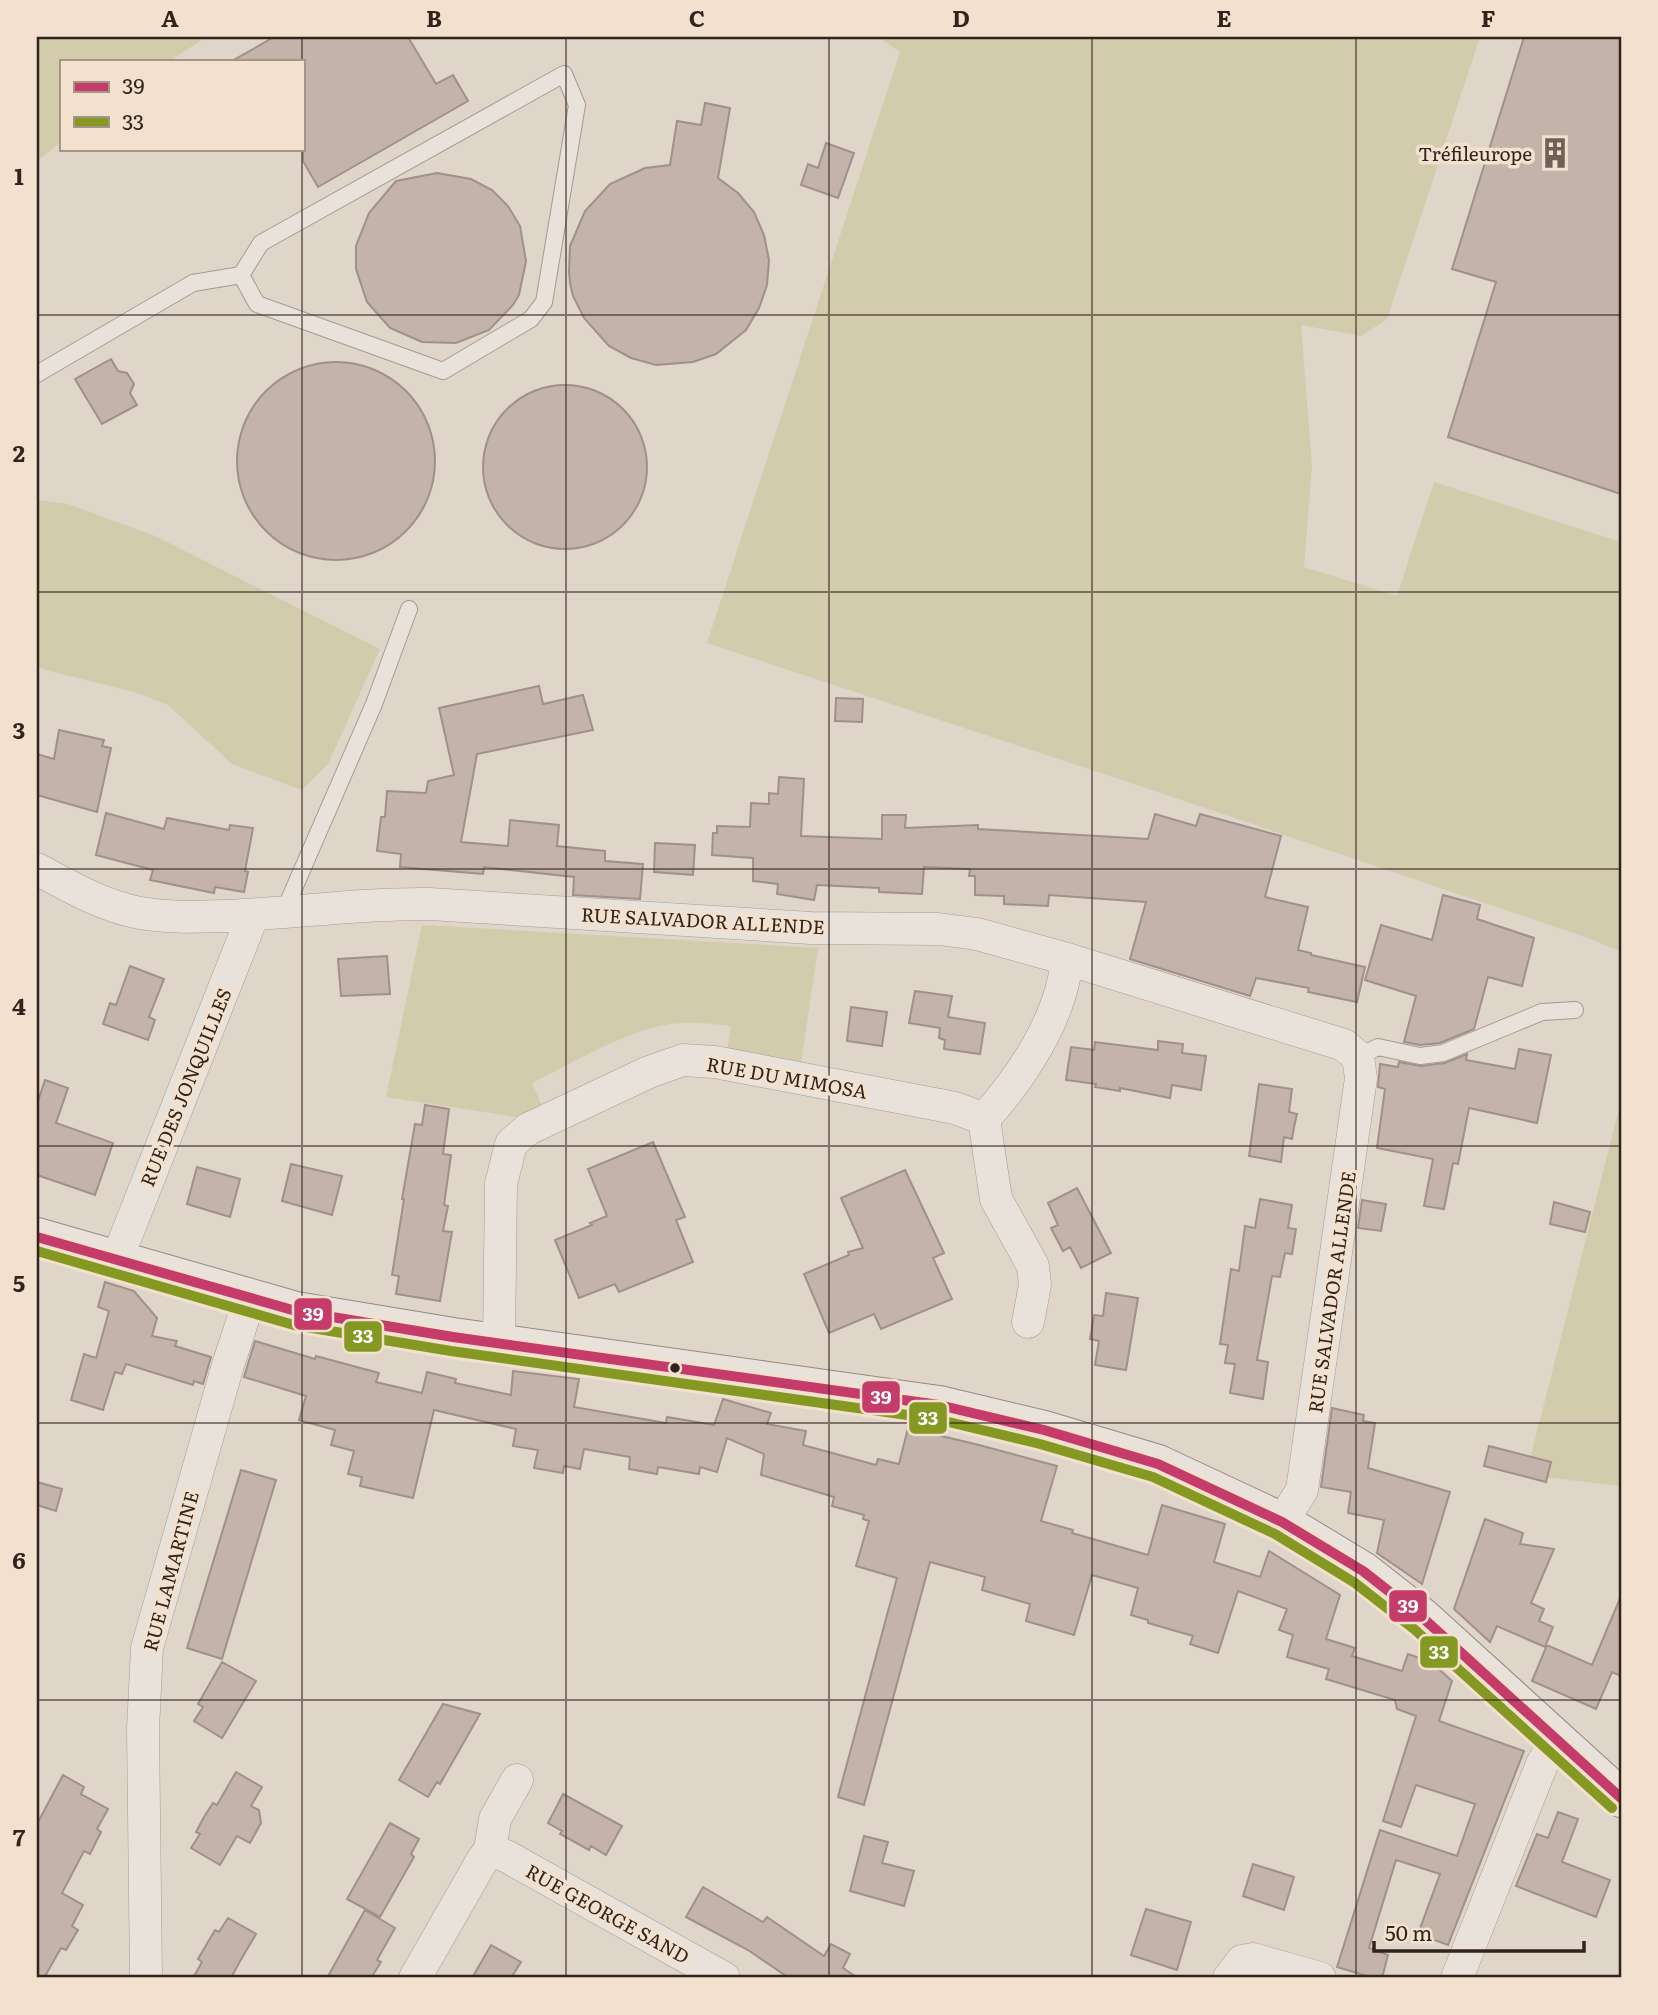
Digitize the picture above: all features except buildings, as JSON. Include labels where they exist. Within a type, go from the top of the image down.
[{"type":"street","name":"RUE SALVADOR ALLENDE","points":[[37,869],[89,897],[139,913],[175,917],[253,915],[387,904],[430,904],[811,928],[938,929],[976,934],[1067,959],[1344,1045],[1358,1057],[1362,1078],[1302,1490],[1282,1522]]},
{"type":"street","name":"RUE DES JONQUILLES","points":[[117,1259],[253,915]]},
{"type":"street","points":[[1028,1322],[1035,1285],[1033,1266],[996,1199],[984,1119],[1015,1083],[1056,1008],[1066,974],[1067,959]]},
{"type":"street","name":"RUE DU MIMOSA","points":[[499,1342],[501,1184],[512,1144],[528,1129],[649,1072],[683,1060],[715,1062],[954,1108],[984,1119]]},
{"type":"street","points":[[37,1237],[296,1311],[939,1405],[1044,1430],[1158,1464],[1282,1522],[1363,1571],[1423,1618],[1621,1798]]},
{"type":"street","name":"RUE LAMARTINE","points":[[146,1978],[143,1729],[147,1648],[228,1364],[250,1298]]},
{"type":"street","points":[[1457,1978],[1542,1764],[1557,1740]]},
{"type":"street","points":[[415,1978],[483,1859],[491,1850],[495,1819],[517,1780]]},
{"type":"street","name":"RUE GEORGE SAND","points":[[491,1850],[724,1978]]},
{"type":"street","points":[[1229,1978],[1242,1961],[1253,1959],[1320,1978]]},
{"type":"lane","points":[[37,374],[193,283],[241,275],[261,243],[564,74],[577,106],[544,302],[531,318],[443,371],[257,304],[241,275]]},
{"type":"lane","points":[[287,912],[289,900],[373,704],[409,609]]},
{"type":"lane","points":[[1358,1057],[1378,1047],[1420,1056],[1443,1053],[1542,1012],[1575,1010]]},
{"type":"shaded area","points":[[37,37],[206,37],[172,60],[60,60],[60,143],[37,161]]},
{"type":"shaded area","points":[[878,37],[1480,37],[1387,319],[1361,336],[1301,325],[1312,466],[1304,567],[1397,596],[1434,482],[1621,542],[1621,952],[1588,938],[1122,780],[707,643],[900,52]]},
{"type":"shaded area","points":[[37,500],[68,504],[155,536],[380,649],[328,764],[302,790],[232,764],[168,705],[134,692],[37,666]]},
{"type":"shaded area","points":[[422,925],[818,948],[801,1063],[727,1050],[731,1026],[678,1023],[654,1027],[618,1040],[532,1083],[543,1108],[517,1117],[386,1097]]},
{"type":"shaded area","points":[[1621,1101],[1621,1486],[1526,1475]]},
{"type":"transit line","name":"39","points":[[37,1237],[296,1311],[453,1337],[939,1405],[1044,1430],[1158,1464],[1282,1522],[1363,1571],[1423,1618],[1621,1798]]},
{"type":"transit line","name":"33","points":[[37,1251],[294,1325],[451,1351],[936,1419],[1040,1444],[1153,1477],[1275,1534],[1355,1583],[1414,1629],[1612,1808]]},
{"type":"place","name":"Tréfileurope","points":[[1555,153]]}]
